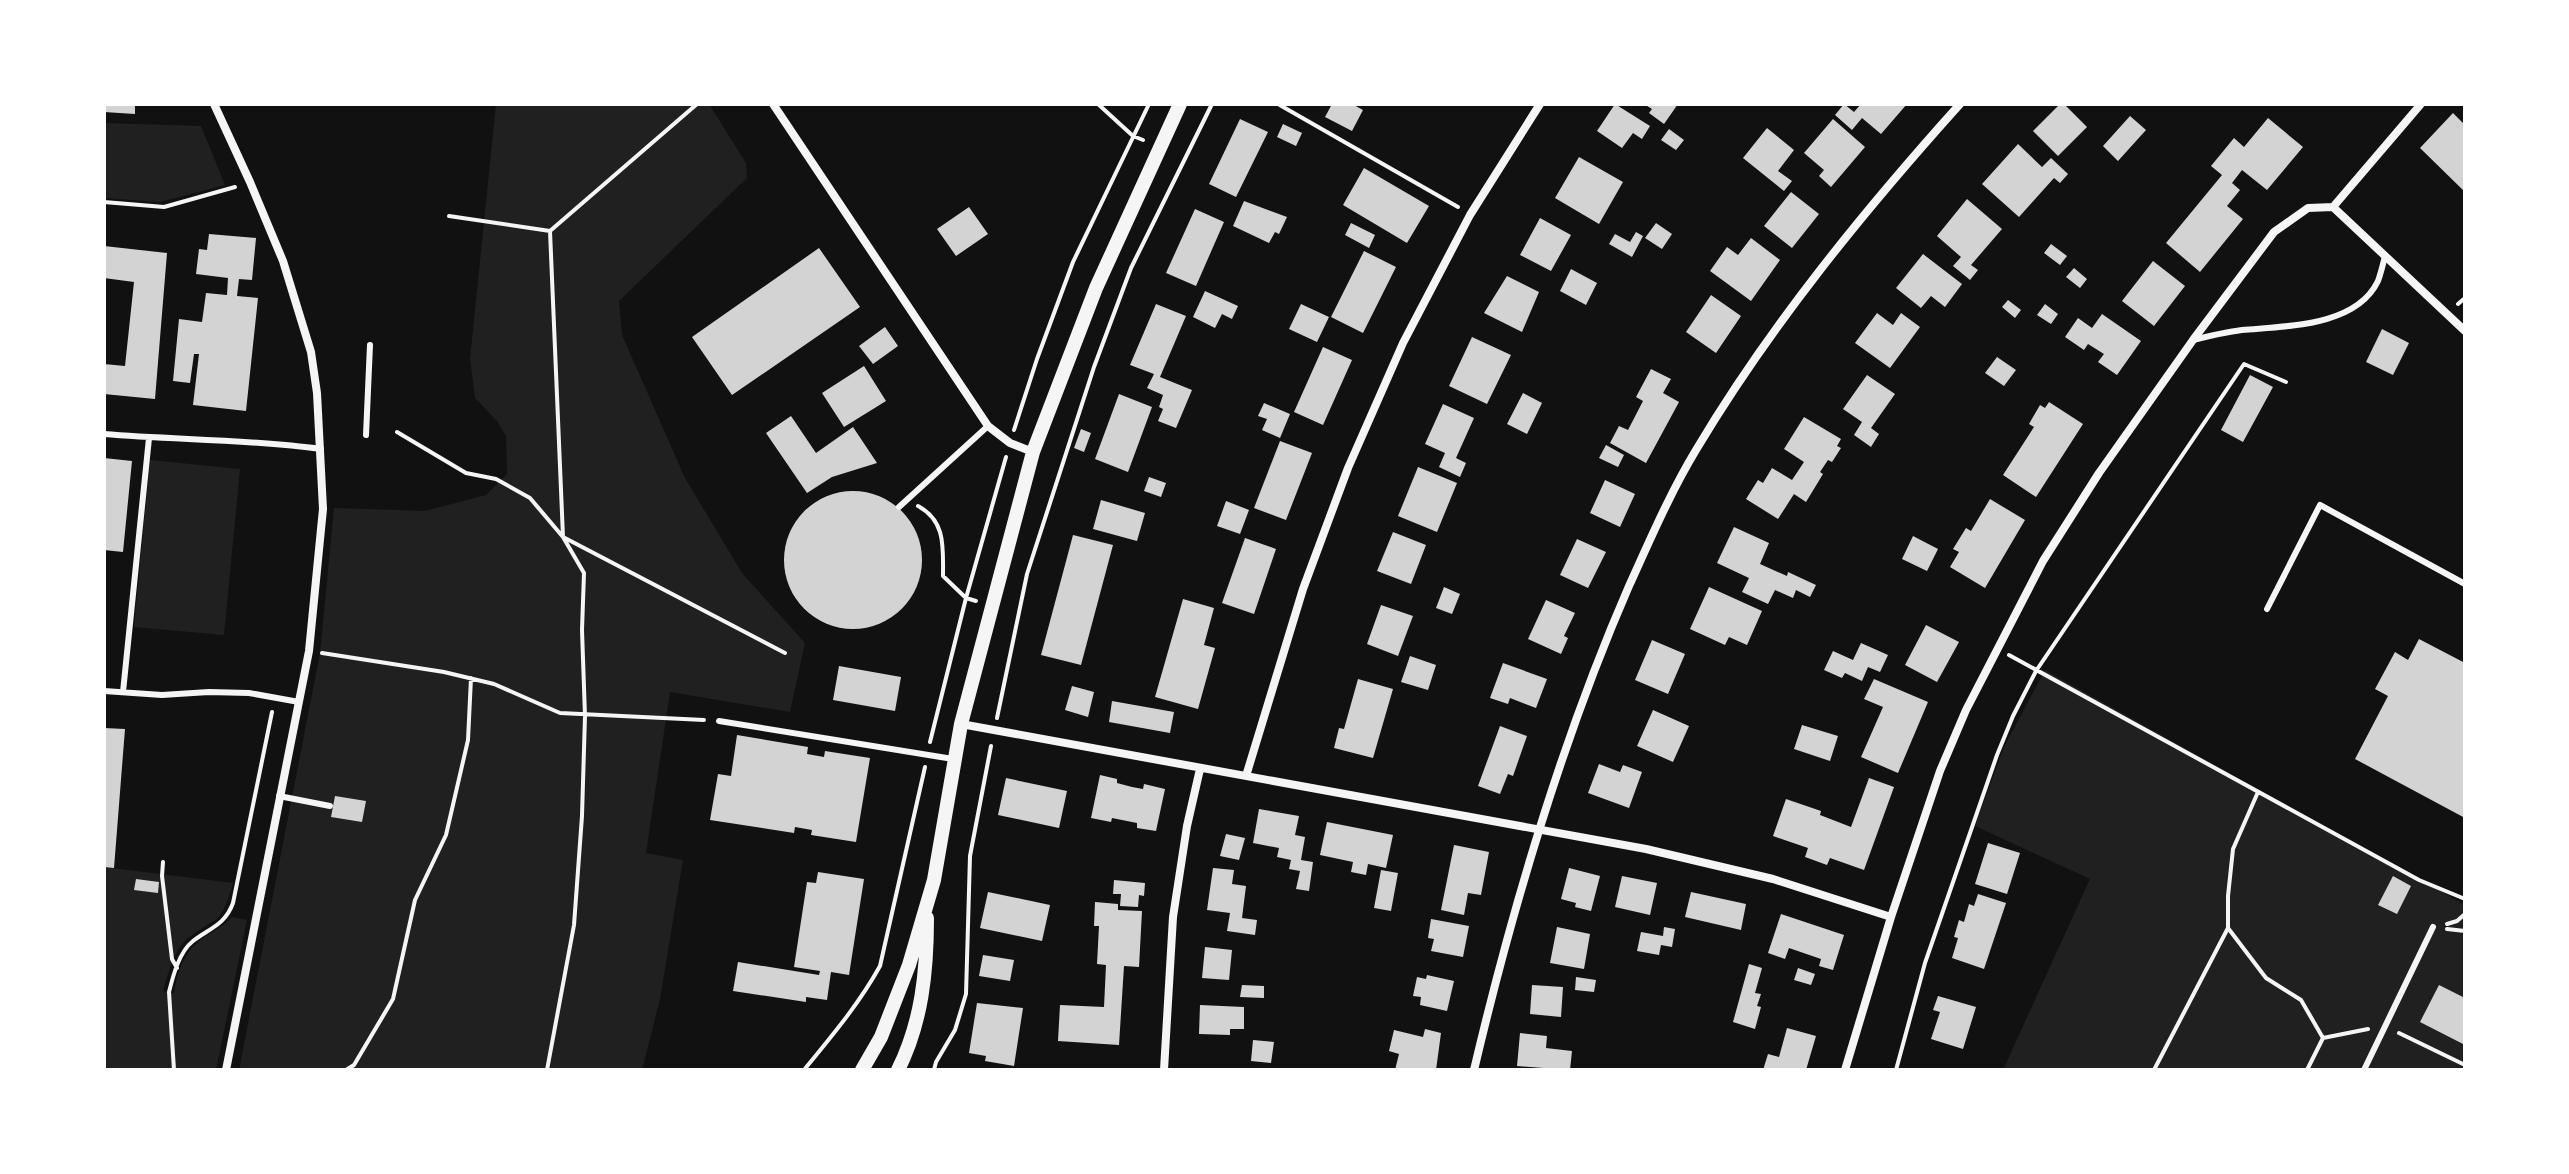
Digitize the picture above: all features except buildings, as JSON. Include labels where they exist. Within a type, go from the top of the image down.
[{"type":"street","points":[[214,104],[283,261],[311,352],[321,449],[323,509],[309,651],[226,1070]]},
{"type":"street","points":[[773,104],[988,426],[1010,443],[1033,452]]},
{"type":"street","points":[[862,1070],[881,1037],[903,979],[934,880],[961,724],[990,605],[1033,452],[1096,288],[1180,104]]},
{"type":"street","points":[[1246,776],[1303,589],[1348,468],[1403,343],[1470,215],[1540,104]]},
{"type":"street","points":[[1474,1070],[1499,967],[1568,741],[1609,633],[1654,530],[1694,453],[1737,385],[1855,226],[1960,104]]},
{"type":"street","points":[[2333,207],[2421,104]]},
{"type":"street","points":[[1845,1070],[1891,917],[1940,771],[1996,648],[2067,523],[2193,340],[2274,232],[2291,217],[2308,208],[2333,207],[2465,331]]},
{"type":"street","points":[[961,724],[1646,849],[1750,873],[1891,917]]},
{"type":"street","points":[[1164,1070],[1173,917],[1187,826],[1200,769]]},
{"type":"street","points":[[898,1070],[917,1018],[927,969],[927,902]]},
{"type":"lane","points":[[2193,340],[2239,330],[2297,325],[2332,318],[2359,302],[2377,283],[2385,256]]},
{"type":"lane","points":[[366,435],[370,345]]},
{"type":"lane","points":[[899,507],[988,426]]},
{"type":"lane","points":[[104,434],[273,442],[321,449]]},
{"type":"lane","points":[[123,692],[149,438]]},
{"type":"lane","points":[[2267,609],[2320,505],[2465,584]]},
{"type":"lane","points":[[104,691],[162,695],[249,693],[299,702]]},
{"type":"lane","points":[[719,721],[953,759]]},
{"type":"lane","points":[[279,796],[330,806]]},
{"type":"lane","points":[[2364,1070],[2433,927]]},
{"type":"path","points":[[449,216],[550,231],[697,104]]},
{"type":"path","points":[[1098,104],[1133,136]]},
{"type":"path","points":[[804,1070],[839,1028],[880,966],[966,598],[1010,443],[1073,262],[1149,104]]},
{"type":"path","points":[[934,1070],[955,1030],[966,994],[970,856],[1027,574],[1094,367],[1131,268],[1212,104]]},
{"type":"path","points":[[1278,104],[1470,215]]},
{"type":"path","points":[[104,202],[164,207],[250,182]]},
{"type":"path","points":[[550,231],[563,537]]},
{"type":"path","points":[[1896,1070],[1925,963],[1997,755],[2036,671],[2244,364],[2286,382]]},
{"type":"path","points":[[397,432],[466,473],[496,479],[530,498],[563,537],[584,573],[585,716],[574,925],[547,1070]]},
{"type":"path","points":[[907,500],[933,514],[943,545],[943,576],[966,598],[990,605]]},
{"type":"path","points":[[563,537],[785,653]]},
{"type":"path","points":[[1996,648],[2419,880],[2465,899]]},
{"type":"path","points":[[309,651],[471,678],[494,684],[560,713],[719,721]]},
{"type":"path","points":[[346,1070],[354,1065],[393,999],[415,900],[446,835],[468,740],[471,678]]},
{"type":"path","points":[[174,1070],[169,992],[185,950],[193,941],[218,927],[228,916],[233,903],[275,698]]},
{"type":"path","points":[[2154,1070],[2228,928],[2233,849],[2258,792]]},
{"type":"path","points":[[163,862],[172,959],[177,968]]},
{"type":"path","points":[[2433,927],[2457,921],[2465,914]]},
{"type":"path","points":[[2228,928],[2266,978],[2301,1000],[2323,1038]]},
{"type":"path","points":[[2323,1038],[2385,1026],[2465,1065]]},
{"type":"path","points":[[2307,1070],[2323,1038]]},
{"type":"shaded area","points":[[496,104],[709,104],[746,163],[747,178],[619,301],[622,335],[685,478],[742,573],[805,643],[790,712],[670,692],[646,853],[683,860],[660,999],[642,1070],[239,1070],[320,653],[334,508],[425,511],[486,495],[507,474],[506,436],[497,421],[475,398],[470,359]]},
{"type":"shaded area","points":[[104,123],[201,126],[225,185],[160,202],[104,198]]},
{"type":"shaded area","points":[[150,460],[240,469],[224,635],[134,627]]},
{"type":"shaded area","points":[[2045,670],[2465,905],[2465,1070],[2003,1070],[2090,879],[1975,826],[2004,747]]},
{"type":"shaded area","points":[[104,867],[233,883],[225,907],[217,918],[187,939],[178,950],[163,991],[174,993],[184,961],[199,941],[232,917],[247,920],[216,1070],[104,1070]]}]
